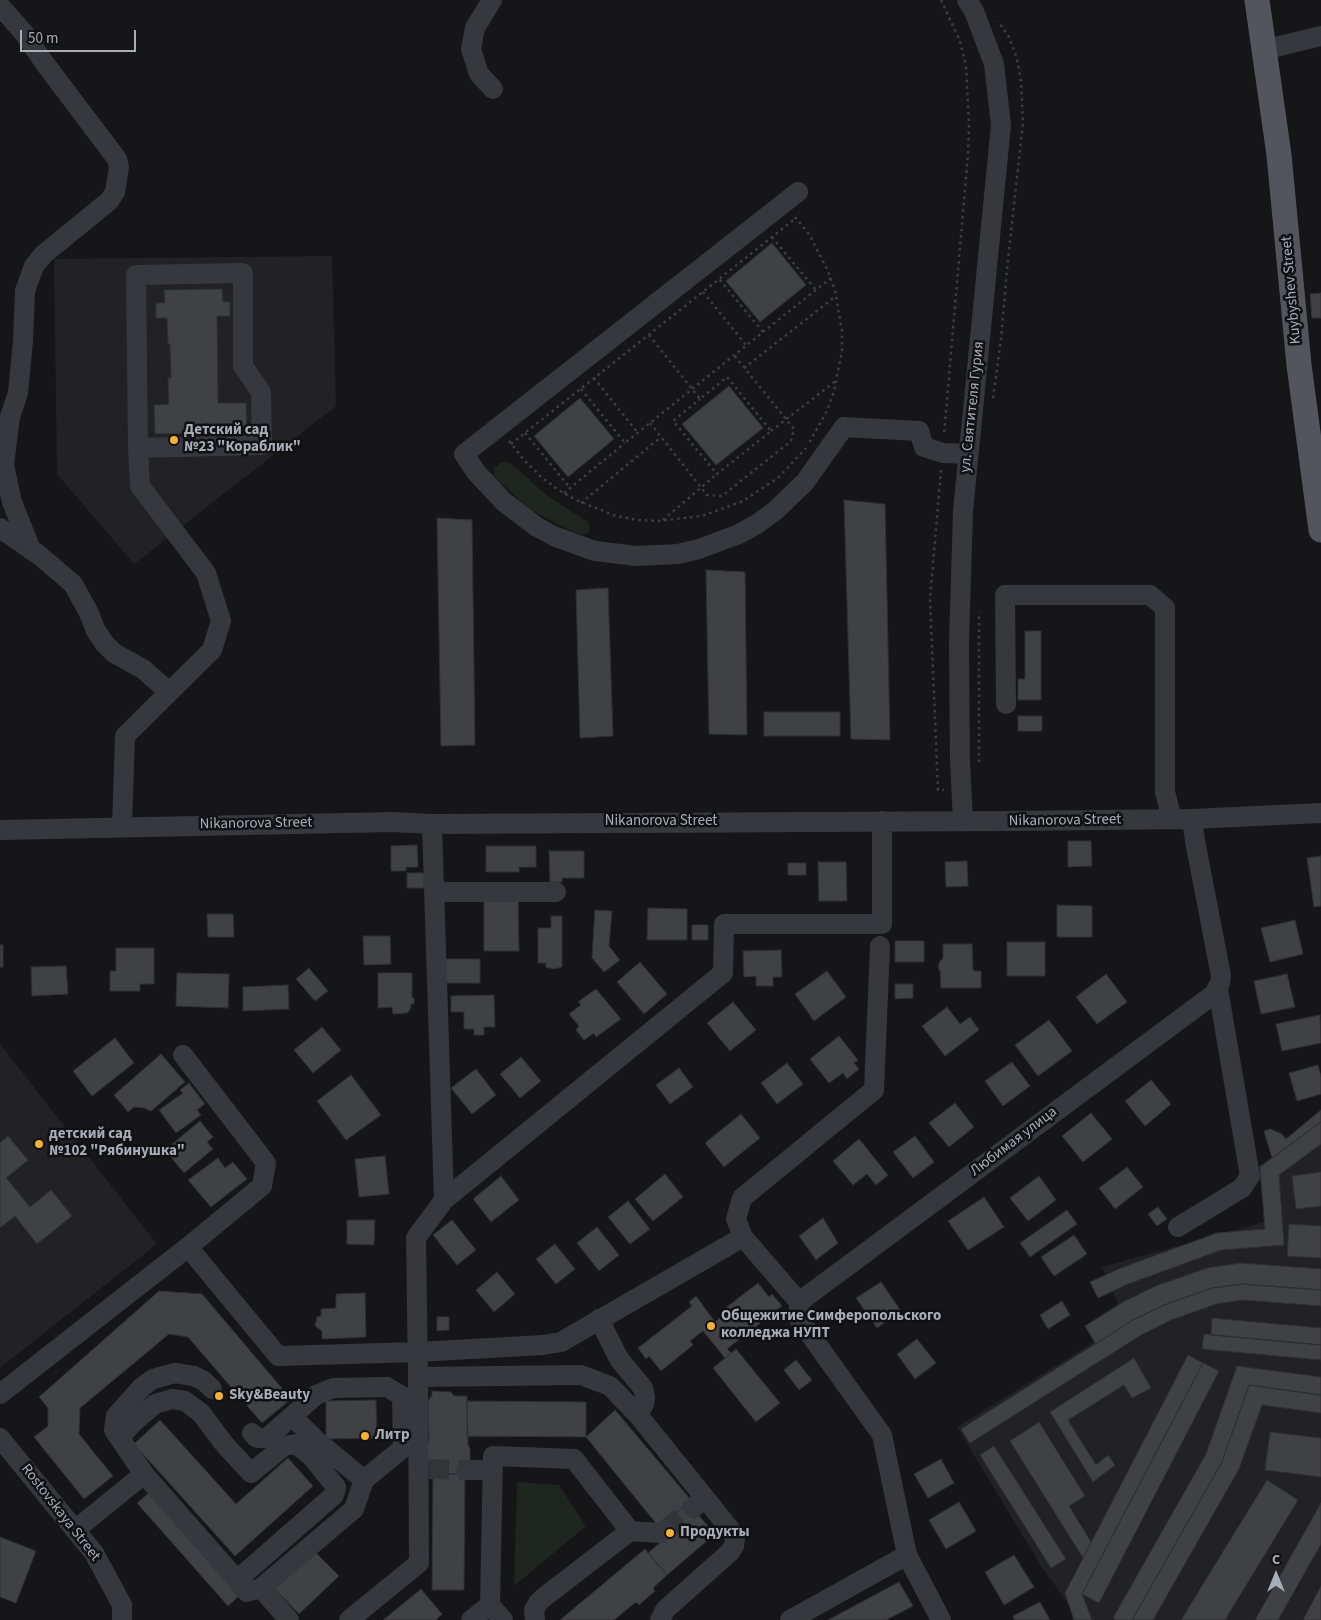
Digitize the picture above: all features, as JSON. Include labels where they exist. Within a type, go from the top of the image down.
[{"type":"main road","points":[[1248,0],[1263,50]]},
{"type":"main road","points":[[1257,0],[1263,50]]},
{"type":"main road","name":"Kuybyshev Street","points":[[1263,50],[1279,155],[1299,364],[1321,530]]},
{"type":"street","points":[[492,0],[475,28],[471,49],[479,74],[493,89]]},
{"type":"street","name":"ул. Святителя Гурия","points":[[963,822],[960,761],[959,643],[962,511],[1001,125],[994,64],[968,0]]},
{"type":"street","points":[[0,6],[24,32],[43,61],[117,159],[119,167],[115,192],[109,201],[44,254],[34,266],[24,290],[23,341],[18,393],[10,417],[4,465],[12,502],[31,550]]},
{"type":"street","points":[[1263,50],[1321,36]]},
{"type":"street","points":[[798,192],[464,454],[484,482],[520,516],[556,537],[595,551],[636,556],[671,554],[699,549],[726,540],[757,524],[780,507],[805,482],[844,427],[919,431],[924,447],[942,453],[968,454]]},
{"type":"street","points":[[122,827],[125,736],[212,650],[221,622],[206,572],[140,486],[138,448],[136,275],[243,274],[243,366],[261,392],[262,445],[138,448]]},
{"type":"street","points":[[0,528],[73,584],[89,613],[96,631],[105,644],[114,652],[143,669],[169,692]]},
{"type":"street","points":[[1006,704],[1005,595],[1150,594],[1166,608],[1166,792],[1172,819]]},
{"type":"street","points":[[0,813],[7,830]]},
{"type":"street","name":"Nikanorova Street","points":[[7,830],[393,822],[432,824],[963,822],[1192,819],[1321,813]]},
{"type":"street","points":[[1178,1227],[1242,1188],[1250,1176],[1192,819]]},
{"type":"street","points":[[349,1620],[419,1562],[424,1469],[417,1352],[416,1238],[444,1200],[723,973],[724,924],[882,924],[882,822]]},
{"type":"street","points":[[432,824],[444,1200]]},
{"type":"street","points":[[435,892],[556,892]]},
{"type":"street","points":[[880,946],[874,1090],[742,1198],[736,1219],[742,1236],[798,1302],[798,1319],[882,1435],[907,1555],[933,1617]]},
{"type":"street","name":"Любимая улица","points":[[798,1302],[1206,1000],[1219,982]]},
{"type":"street","points":[[0,1394],[188,1247],[262,1186],[266,1162],[183,1055]]},
{"type":"street","points":[[188,1247],[278,1356],[417,1352],[544,1345],[561,1342],[742,1236]]},
{"type":"street","points":[[599,1319],[619,1359],[643,1388],[644,1404],[638,1415]]},
{"type":"street","points":[[212,1389],[204,1381],[184,1374],[175,1373],[153,1379],[142,1387],[116,1416],[114,1430],[144,1474],[247,1592],[261,1588],[354,1510],[364,1480],[403,1448],[402,1396],[387,1387],[333,1388],[316,1395],[267,1438],[257,1438],[252,1433]]},
{"type":"street","points":[[418,1377],[581,1375],[610,1386],[638,1415],[699,1503],[733,1533],[735,1539],[734,1546],[730,1552],[665,1610],[660,1620]]},
{"type":"street","points":[[120,1438],[155,1404],[172,1399],[185,1401],[201,1413],[225,1445],[251,1473],[284,1446],[296,1444],[311,1456],[336,1488],[334,1495],[237,1580]]},
{"type":"street","points":[[292,1416],[317,1441],[364,1480]]},
{"type":"street","name":"Rostovskaya Street","points":[[0,1438],[94,1553],[122,1613],[138,1620]]},
{"type":"street","points":[[503,1620],[490,1605],[493,1456],[574,1458],[630,1532]]},
{"type":"street","points":[[466,1470],[492,1470]]},
{"type":"street","points":[[75,1530],[144,1474]]},
{"type":"street","points":[[535,1620],[534,1610],[543,1598],[630,1532],[660,1533],[664,1530]]},
{"type":"street","points":[[790,1620],[907,1555]]},
{"type":"street","points":[[261,1588],[289,1620]]},
{"type":"street","points":[[471,1620],[490,1605]]},
{"type":"path","points":[[941,0],[960,41],[966,66],[969,126],[930,599],[938,790],[945,790]]},
{"type":"path","points":[[992,403],[1001,339],[1023,123],[1021,82],[1017,59],[1009,37],[994,15]]},
{"type":"path","points":[[500,426],[511,444],[540,476],[581,503],[616,516],[638,520],[662,520],[702,516],[743,501],[779,477],[807,446],[827,411],[837,380],[842,351],[842,331],[837,296],[831,278],[820,252],[796,218],[781,204]]},
{"type":"path","points":[[511,444],[796,218]]},
{"type":"path","points":[[772,237],[816,290]]},
{"type":"path","points":[[564,493],[831,278]]},
{"type":"path","points":[[719,279],[763,332]]},
{"type":"path","points":[[702,292],[746,346]]},
{"type":"path","points":[[744,368],[837,296]]},
{"type":"path","points":[[648,335],[700,399]]},
{"type":"path","points":[[650,423],[707,495],[722,496],[791,441],[794,429],[734,355]]},
{"type":"path","points":[[717,474],[673,421],[727,377],[771,431]]},
{"type":"path","points":[[594,378],[638,433]]},
{"type":"path","points":[[662,520],[717,474],[837,380]]},
{"type":"path","points":[[581,389],[625,443]]},
{"type":"path","points":[[525,433],[570,488]]},
{"type":"path","points":[[581,503],[661,437]]},
{"type":"path","points":[[979,610],[979,769]]},
{"type":"shaded area","name":"Детский сад №23 \"Кораблик\"","points":[[332,256],[336,406],[134,564],[57,474],[54,259]]},
{"type":"shaded area","points":[[502,462],[510,463],[549,497],[587,521],[590,527],[588,533],[582,535],[565,528],[533,511],[521,502],[494,476],[495,467]]},
{"type":"shaded area","name":"детский сад №102 \"Рябинушка\"","points":[[0,1044],[157,1244],[0,1368]]},
{"type":"shaded area","points":[[1321,1122],[1321,1620],[1080,1620],[1041,1566],[957,1427],[1126,1322],[1102,1267],[1264,1222],[1259,1166]]},
{"type":"shaded area","points":[[517,1482],[559,1485],[586,1526],[514,1586]]},
{"type":"building","points":[[772,243],[806,285],[760,322],[726,281]]},
{"type":"building","points":[[222,289],[223,302],[230,302],[230,316],[217,316],[218,403],[246,403],[247,432],[155,434],[154,405],[169,404],[168,378],[171,378],[167,318],[156,318],[156,303],[165,303],[164,290]]},
{"type":"building","points":[[1321,293],[1321,318],[1312,318],[1310,294]]},
{"type":"building","points":[[729,386],[763,428],[716,465],[682,424]]},
{"type":"building","points":[[580,398],[614,439],[568,477],[534,436]]},
{"type":"building","points":[[844,500],[885,504],[890,740],[851,739]]},
{"type":"building","points":[[437,518],[472,520],[475,745],[441,746]]},
{"type":"building","points":[[706,570],[745,572],[747,735],[709,734]]},
{"type":"building","points":[[608,588],[613,736],[580,738],[576,590]]},
{"type":"building","points":[[1025,631],[1041,631],[1041,700],[1018,700],[1018,679],[1025,679]]},
{"type":"building","points":[[764,712],[840,712],[840,736],[764,736]]},
{"type":"building","points":[[1018,716],[1042,716],[1042,731],[1018,731]]},
{"type":"building","points":[[1068,841],[1091,841],[1092,866],[1068,867]]},
{"type":"building","points":[[417,845],[418,867],[406,867],[406,871],[391,871],[391,846]]},
{"type":"building","points":[[486,846],[536,846],[536,867],[519,867],[519,872],[486,872]]},
{"type":"building","points":[[549,851],[584,851],[584,878],[562,878],[562,882],[550,882]]},
{"type":"building","points":[[1321,856],[1321,906],[1314,907],[1307,858]]},
{"type":"building","points":[[967,861],[968,886],[946,887],[945,862]]},
{"type":"building","points":[[818,862],[846,862],[847,901],[819,901]]},
{"type":"building","points":[[788,863],[806,863],[806,875],[788,875]]},
{"type":"building","points":[[407,873],[424,873],[424,888],[407,888]]},
{"type":"building","points":[[484,900],[518,900],[519,951],[484,951]]},
{"type":"building","points":[[1057,905],[1092,906],[1092,937],[1057,937]]},
{"type":"building","points":[[648,908],[687,909],[687,940],[647,940]]},
{"type":"building","points":[[595,910],[612,911],[609,946],[620,960],[604,972],[592,958]]},
{"type":"building","points":[[207,914],[233,914],[234,937],[208,937]]},
{"type":"building","points":[[551,916],[562,916],[562,967],[554,969],[546,967],[546,963],[538,963],[538,928],[551,928]]},
{"type":"building","points":[[1295,920],[1303,954],[1270,962],[1261,928]]},
{"type":"building","points":[[692,925],[708,925],[708,940],[692,940]]},
{"type":"building","points":[[363,936],[390,936],[391,964],[364,965]]},
{"type":"building","points":[[895,941],[924,941],[924,962],[895,962]]},
{"type":"building","points":[[1007,942],[1045,942],[1045,976],[1007,976]]},
{"type":"building","points":[[943,944],[972,944],[973,971],[981,971],[981,988],[941,988],[938,967],[943,959]]},
{"type":"building","points":[[0,945],[3,945],[3,967],[0,967]]},
{"type":"building","points":[[116,948],[154,948],[154,984],[140,984],[140,991],[110,991],[110,971],[116,971]]},
{"type":"building","points":[[781,950],[782,977],[773,977],[773,986],[756,986],[756,976],[744,977],[743,951]]},
{"type":"building","points":[[446,959],[480,959],[480,983],[446,983]]},
{"type":"building","points":[[640,962],[667,994],[644,1014],[617,982]]},
{"type":"building","points":[[66,966],[68,994],[32,996],[31,967]]},
{"type":"building","points":[[309,968],[328,991],[315,1001],[296,979]]},
{"type":"building","points":[[827,971],[846,997],[814,1021],[795,994]]},
{"type":"building","points":[[177,973],[229,974],[228,1008],[176,1006]]},
{"type":"building","points":[[378,973],[412,973],[412,998],[414,998],[414,1004],[411,1004],[410,1010],[407,1013],[393,1014],[392,1007],[378,1008]]},
{"type":"building","points":[[1106,974],[1127,1002],[1097,1024],[1076,997]]},
{"type":"building","points":[[1287,974],[1295,1007],[1261,1014],[1254,981]]},
{"type":"building","points":[[895,984],[913,984],[913,998],[895,999]]},
{"type":"building","points":[[288,985],[289,1009],[243,1011],[243,987]]},
{"type":"building","points":[[596,989],[621,1019],[596,1037],[594,1033],[584,1040],[576,1030],[579,1026],[569,1014],[581,1005],[578,1002]]},
{"type":"building","points":[[494,995],[495,1027],[484,1027],[484,1035],[474,1035],[474,1029],[464,1029],[464,1012],[451,1012],[451,996]]},
{"type":"building","points":[[733,1002],[756,1030],[730,1051],[707,1023]]},
{"type":"building","points":[[947,1007],[960,1024],[970,1017],[979,1030],[945,1056],[922,1026]]},
{"type":"building","points":[[1320,1015],[1321,1043],[1282,1051],[1276,1024]]},
{"type":"building","points":[[1049,1020],[1072,1051],[1038,1076],[1015,1045]]},
{"type":"building","points":[[322,1027],[341,1050],[313,1073],[294,1050]]},
{"type":"building","points":[[839,1036],[858,1060],[854,1063],[859,1069],[847,1079],[843,1073],[829,1083],[810,1059]]},
{"type":"building","points":[[115,1038],[134,1063],[92,1096],[73,1071]]},
{"type":"building","points":[[161,1054],[185,1082],[151,1111],[134,1107],[128,1112],[114,1095]]},
{"type":"building","points":[[521,1057],[541,1081],[520,1098],[500,1074]]},
{"type":"building","points":[[1012,1062],[1030,1086],[1003,1106],[985,1081]]},
{"type":"building","points":[[787,1063],[803,1084],[777,1104],[761,1083]]},
{"type":"building","points":[[1318,1065],[1321,1077],[1321,1094],[1297,1101],[1289,1073]]},
{"type":"building","points":[[679,1068],[693,1087],[670,1104],[656,1085]]},
{"type":"building","points":[[476,1069],[496,1095],[472,1114],[451,1088]]},
{"type":"building","points":[[351,1075],[381,1115],[346,1140],[317,1101]]},
{"type":"building","points":[[1151,1080],[1171,1104],[1145,1126],[1125,1101]]},
{"type":"building","points":[[189,1083],[205,1104],[197,1110],[201,1115],[176,1133],[159,1110],[183,1093],[180,1090]]},
{"type":"building","points":[[955,1103],[974,1127],[949,1147],[929,1123]]},
{"type":"building","points":[[1321,1110],[1321,1122],[1272,1158],[1264,1131],[1270,1129],[1282,1134],[1286,1139]]},
{"type":"building","points":[[1091,1113],[1112,1139],[1083,1162],[1062,1136]]},
{"type":"building","points":[[741,1114],[760,1138],[724,1167],[705,1143]]},
{"type":"building","points":[[200,1121],[213,1137],[207,1142],[213,1149],[184,1173],[165,1150]]},
{"type":"building","points":[[1321,1122],[1321,1144],[1279,1175],[1284,1245],[1221,1250],[1128,1284],[1098,1298],[1090,1282],[1121,1268],[1217,1233],[1265,1229],[1260,1167]]},
{"type":"building","points":[[8,1136],[28,1160],[6,1178],[30,1207],[51,1190],[72,1216],[37,1244],[15,1216],[0,1228],[0,1143]]},
{"type":"building","points":[[915,1136],[934,1162],[913,1178],[893,1152]]},
{"type":"building","points":[[859,1139],[888,1175],[876,1185],[867,1174],[853,1185],[833,1161]]},
{"type":"building","points":[[385,1156],[389,1194],[359,1197],[355,1159]]},
{"type":"building","points":[[218,1158],[225,1168],[233,1162],[247,1179],[211,1207],[188,1180]]},
{"type":"building","points":[[1127,1167],[1143,1187],[1115,1209],[1099,1188]]},
{"type":"building","points":[[1321,1172],[1321,1206],[1296,1209],[1292,1176]]},
{"type":"building","points":[[665,1174],[683,1197],[653,1221],[635,1199]]},
{"type":"building","points":[[501,1176],[519,1200],[491,1222],[473,1199]]},
{"type":"building","points":[[1039,1176],[1056,1200],[1028,1221],[1010,1198]]},
{"type":"building","points":[[984,1197],[1004,1227],[968,1250],[948,1221]]},
{"type":"building","points":[[628,1201],[650,1229],[630,1244],[608,1217]]},
{"type":"building","points":[[1158,1207],[1167,1219],[1157,1226],[1148,1214]]},
{"type":"building","points":[[1067,1210],[1077,1224],[1030,1257],[1020,1243]]},
{"type":"building","points":[[823,1218],[838,1243],[816,1260],[799,1236]]},
{"type":"building","points":[[347,1220],[375,1220],[374,1245],[347,1244]]},
{"type":"building","points":[[452,1220],[476,1250],[457,1265],[433,1235]]},
{"type":"building","points":[[1289,1224],[1321,1226],[1321,1258],[1287,1256]]},
{"type":"building","points":[[597,1227],[619,1255],[599,1271],[577,1243]]},
{"type":"building","points":[[1074,1235],[1087,1254],[1054,1276],[1041,1257]]},
{"type":"building","points":[[555,1244],[575,1269],[556,1284],[536,1259]]},
{"type":"building","points":[[1241,1263],[1321,1269],[1321,1290],[1242,1284],[1212,1288],[1164,1305],[1133,1320],[1096,1344],[1085,1326],[1123,1302],[1156,1286],[1207,1268]]},
{"type":"building","points":[[497,1272],[515,1294],[494,1312],[476,1290]]},
{"type":"building","points":[[881,1282],[901,1311],[877,1328],[856,1298]]},
{"type":"building","name":"Общежитие Симферопольского колледжа НУПТ","points":[[758,1283],[769,1297],[772,1294],[782,1306],[727,1349],[731,1353],[725,1358],[703,1331],[690,1341],[693,1345],[661,1371],[649,1356],[646,1359],[638,1348],[692,1306],[689,1302],[696,1296],[715,1322],[725,1313],[723,1310]]},
{"type":"building","points":[[1242,1284],[1321,1290],[1321,1306],[1243,1300],[1216,1304],[1171,1320],[1141,1335],[970,1443],[961,1429],[1133,1320],[1164,1305],[1212,1288]]},
{"type":"building","points":[[159,1291],[202,1294],[291,1399],[262,1423],[188,1337],[169,1334],[80,1408],[79,1434],[113,1476],[84,1499],[34,1437],[48,1426],[48,1408],[39,1397]]},
{"type":"building","points":[[365,1293],[366,1337],[322,1339],[322,1331],[315,1326],[317,1317],[321,1316],[321,1309],[336,1308],[336,1294]]},
{"type":"building","points":[[1062,1301],[1070,1315],[1048,1329],[1040,1315]]},
{"type":"building","points":[[437,1317],[449,1317],[449,1330],[437,1331]]},
{"type":"building","points":[[1212,1318],[1321,1328],[1321,1345],[1211,1335]]},
{"type":"building","points":[[1204,1334],[1321,1345],[1321,1360],[1202,1349]]},
{"type":"building","points":[[917,1339],[936,1363],[915,1379],[897,1354]]},
{"type":"building","points":[[736,1349],[780,1403],[756,1422],[713,1368]]},
{"type":"building","points":[[1188,1355],[1203,1363],[1082,1594],[1092,1620],[1074,1620],[1065,1593]]},
{"type":"building","points":[[1134,1358],[1151,1388],[1132,1398],[1124,1385],[1068,1420],[1096,1465],[1108,1455],[1115,1465],[1093,1482],[1050,1412]]},
{"type":"building","points":[[796,1360],[812,1380],[799,1390],[784,1370]]},
{"type":"building","points":[[1203,1363],[1219,1371],[1099,1603],[1082,1594]]},
{"type":"building","points":[[1237,1366],[1321,1377],[1321,1395],[1249,1385],[1222,1462],[1132,1620],[1117,1620],[1113,1618],[1206,1454]]},
{"type":"building","points":[[1249,1385],[1321,1395],[1321,1413],[1262,1405],[1239,1469],[1153,1620],[1132,1620],[1222,1462]]},
{"type":"building","points":[[432,1391],[451,1392],[454,1396],[467,1396],[470,1459],[466,1466],[466,1474],[429,1474],[429,1462],[427,1459],[427,1444],[429,1441],[428,1401]]},
{"type":"building","points":[[376,1400],[377,1438],[326,1439],[326,1401]]},
{"type":"building","points":[[467,1401],[586,1402],[586,1437],[467,1436]]},
{"type":"building","points":[[615,1410],[691,1500],[659,1527],[586,1437]]},
{"type":"building","points":[[160,1420],[236,1504],[288,1458],[313,1486],[235,1556],[134,1444]]},
{"type":"building","points":[[1039,1422],[1085,1496],[1069,1506],[1091,1542],[1083,1558],[1010,1441]]},
{"type":"building","points":[[1270,1432],[1321,1438],[1321,1477],[1265,1470]]},
{"type":"building","points":[[994,1446],[1066,1559],[1051,1568],[980,1455]]},
{"type":"building","points":[[941,1459],[954,1483],[928,1498],[914,1474]]},
{"type":"building","points":[[433,1474],[465,1474],[464,1590],[432,1590]]},
{"type":"building","points":[[1267,1480],[1298,1500],[1225,1620],[1181,1620]]},
{"type":"building","points":[[150,1492],[240,1595],[228,1606],[137,1503]]},
{"type":"building","points":[[959,1502],[976,1531],[946,1549],[929,1520]]},
{"type":"building","points":[[688,1503],[715,1534],[667,1575],[648,1553],[669,1535],[661,1526]]},
{"type":"building","points":[[1321,1503],[1321,1544],[1278,1620],[1255,1620]]},
{"type":"building","points":[[0,1537],[36,1551],[16,1603],[0,1597]]},
{"type":"building","points":[[645,1549],[667,1575],[653,1588],[655,1591],[639,1605],[636,1602],[614,1620],[560,1620]]},
{"type":"building","points":[[313,1550],[339,1576],[299,1614],[274,1588]]},
{"type":"building","points":[[1014,1555],[1034,1587],[1004,1605],[985,1572]]},
{"type":"building","points":[[899,1582],[913,1606],[886,1620],[828,1620]]},
{"type":"building","points":[[1321,1586],[1321,1620],[1303,1620]]},
{"type":"building","points":[[421,1589],[442,1614],[436,1620],[383,1620]]},
{"type":"building","points":[[1040,1602],[1050,1620],[1015,1620],[1013,1616]]},
{"type":"tunnel","points":[[429,1469],[466,1470]]},
{"type":"tunnel","points":[[665,1530],[693,1508]]},
{"type":"place","name":"Детский сад №23 \"Кораблик\"","points":[[174,440]]},
{"type":"place","name":"детский сад №102 \"Рябинушка\"","points":[[39,1144]]},
{"type":"place","name":"Общежитие Симферопольского колледжа НУПТ","points":[[711,1326]]},
{"type":"place","name":"Sky&Beauty","points":[[219,1396]]},
{"type":"place","name":"Литр","points":[[365,1436]]},
{"type":"place","name":"Продукты","points":[[670,1533]]}]
